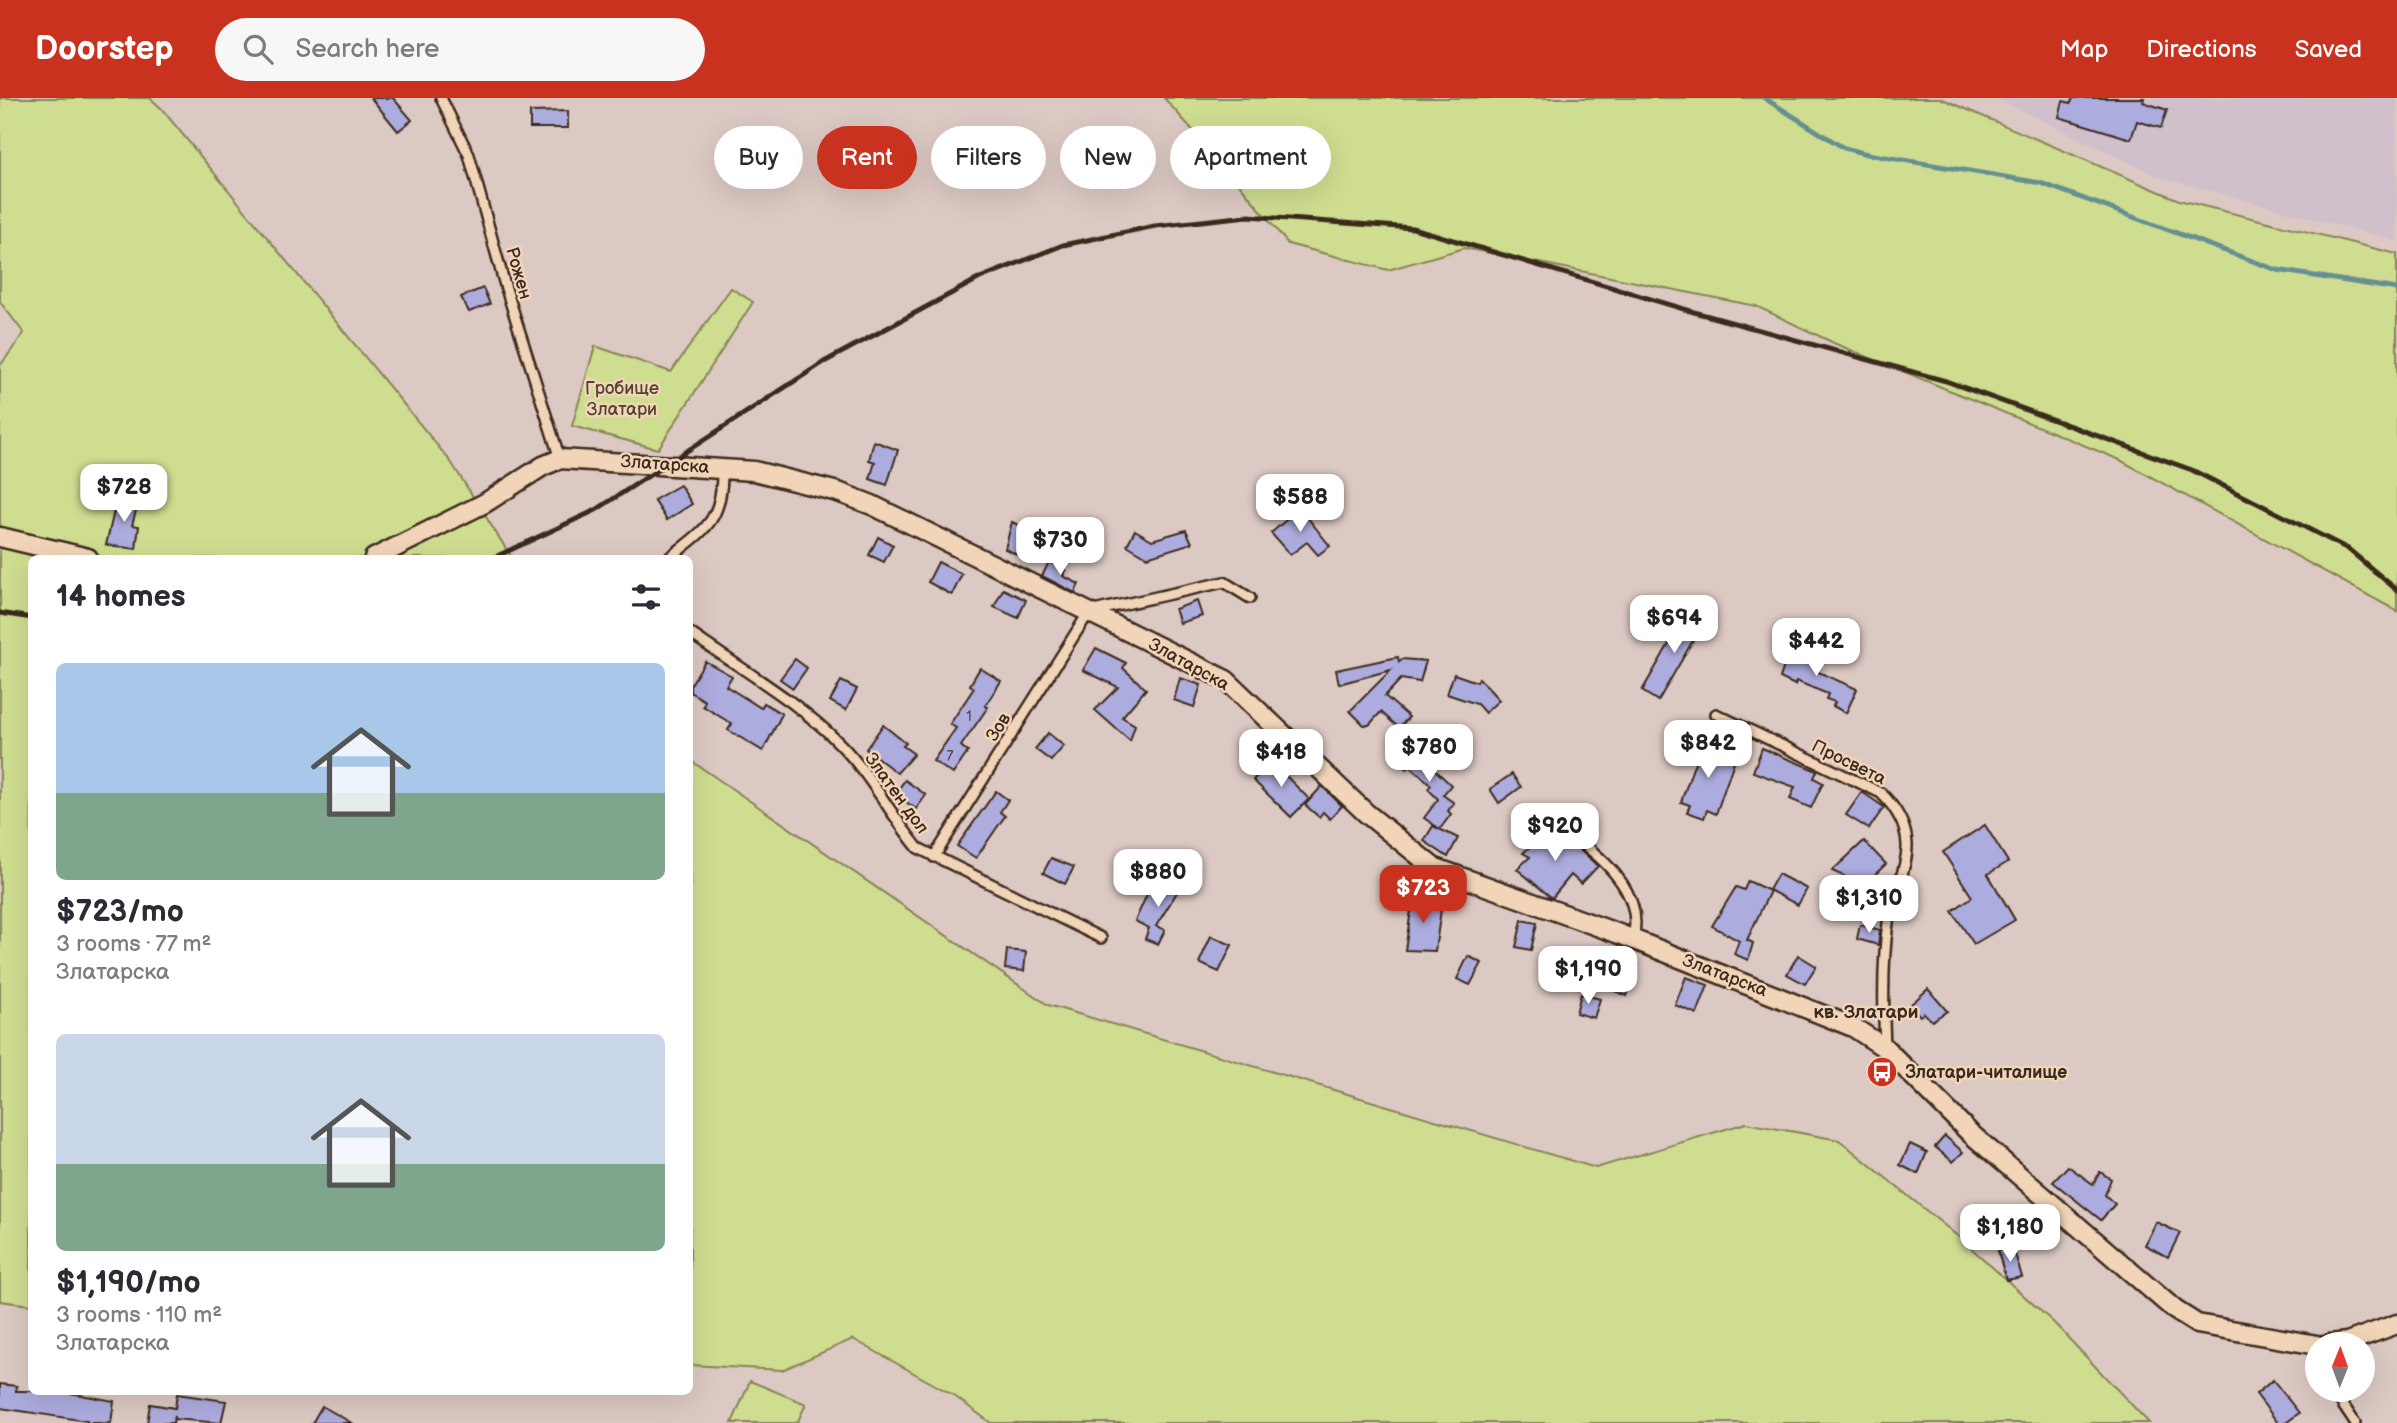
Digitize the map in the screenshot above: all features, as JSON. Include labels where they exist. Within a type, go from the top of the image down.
[{"type":"street","name":"Златарска","points":[[383,555],[485,503],[543,466],[561,459],[722,468],[786,477],[872,505],[1226,680],[1366,813],[1433,867],[1633,939],[1824,1014],[1885,1048],[1970,1133],[2175,1310],[2197,1324],[2305,1343]]},
{"type":"street","points":[[0,537],[75,555]]},
{"type":"street","points":[[2375,1332],[2397,1324]]},
{"type":"lane","name":"Рожен","points":[[441,98],[468,155],[504,282],[561,459]]},
{"type":"lane","points":[[673,555],[703,531],[713,518],[723,497],[722,468]]},
{"type":"lane","points":[[1089,612],[1224,582],[1250,598]]},
{"type":"lane","name":"Зов","points":[[934,857],[1089,612]]},
{"type":"lane","name":"Златен дол","points":[[693,634],[824,729],[890,804],[897,822],[918,848],[1101,938]]},
{"type":"lane","name":"Просвета","points":[[1716,714],[1881,793],[1894,806],[1902,822],[1907,846],[1888,922],[1884,962],[1885,1048]]},
{"type":"lane","points":[[1565,830],[1599,855],[1624,885],[1638,920],[1633,939]]},
{"type":"lane","points":[[2341,1402],[2355,1423]]},
{"type":"shaded area","points":[[1995,98],[2397,98],[2397,241],[2159,177]]},
{"type":"green space","points":[[0,98],[150,98],[161,108],[451,462],[510,555],[28,555],[28,1305],[0,1301],[0,366],[24,333],[0,302]]},
{"type":"green space","points":[[1164,98],[1940,98],[2179,200],[2397,254],[2397,611],[2120,460],[1836,344],[1756,306],[1464,248],[1388,270],[1288,244],[1243,189],[1331,189],[1331,126],[1189,126]]},
{"type":"green space","name":"Гробище Златари","points":[[731,288],[753,302],[658,449],[572,426],[595,346],[671,372]]},
{"type":"green space","points":[[693,762],[1048,1005],[1596,1168],[1746,1123],[1839,1140],[1960,1238],[2053,1322],[2149,1423],[991,1423],[953,1395],[853,1339],[782,1370],[693,1365]]},
{"type":"green space","points":[[750,1381],[806,1404],[797,1423],[732,1423]]},
{"type":"building","points":[[371,98],[393,98],[412,120],[398,131]]},
{"type":"building","points":[[2073,98],[2144,98],[2143,102],[2167,110],[2161,128],[2137,121],[2131,139],[2059,117],[2063,101],[2071,103]]},
{"type":"building","points":[[568,111],[568,128],[530,128],[530,112]]},
{"type":"building","points":[[483,288],[490,304],[469,312],[461,297]]},
{"type":"building","points":[[874,441],[898,450],[887,485],[870,479],[875,462],[869,460]]},
{"type":"building","points":[[680,485],[692,504],[667,520],[654,500]]},
{"type":"building","points":[[118,494],[139,500],[132,525],[139,526],[136,549],[106,545]]},
{"type":"building","points":[[1300,508],[1330,546],[1318,555],[1307,542],[1290,555],[1271,533]]},
{"type":"building","points":[[1012,522],[1037,534],[1025,558],[1005,549]]},
{"type":"building","points":[[1135,530],[1152,540],[1186,530],[1192,543],[1147,557],[1127,545]]},
{"type":"building","points":[[878,537],[893,545],[884,562],[869,555]]},
{"type":"building","points":[[938,562],[962,574],[952,595],[928,582]]},
{"type":"building","points":[[1049,562],[1066,570],[1063,576],[1079,584],[1075,593],[1042,576]]},
{"type":"building","points":[[1003,589],[1026,600],[1018,618],[994,607]]},
{"type":"building","points":[[1197,601],[1202,616],[1180,623],[1175,609]]},
{"type":"building","points":[[1689,609],[1706,618],[1658,701],[1642,691]]},
{"type":"building","points":[[1791,645],[1821,658],[1816,671],[1857,689],[1846,713],[1833,706],[1835,702],[1826,699],[1828,694],[1796,681],[1795,685],[1780,678]]},
{"type":"building","points":[[1096,648],[1126,663],[1123,668],[1146,689],[1122,717],[1135,725],[1130,741],[1095,710],[1118,687],[1083,670]]},
{"type":"building","points":[[1398,657],[1399,662],[1402,659],[1426,661],[1420,682],[1401,679],[1385,696],[1409,717],[1399,728],[1381,712],[1369,725],[1364,725],[1350,711],[1391,670],[1339,684],[1336,670]]},
{"type":"building","points":[[795,659],[807,668],[793,688],[780,679]]},
{"type":"building","points":[[705,661],[732,676],[726,686],[761,708],[764,703],[782,714],[763,751],[728,730],[732,724],[703,706],[705,701],[693,694],[693,681]]},
{"type":"building","points":[[980,668],[1001,681],[985,706],[988,707],[961,746],[968,752],[953,774],[933,761],[956,728],[950,724],[974,688],[970,685]]},
{"type":"building","points":[[1454,674],[1477,682],[1479,678],[1499,700],[1485,713],[1477,704],[1447,694]]},
{"type":"building","points":[[1180,678],[1201,685],[1194,707],[1174,700]]},
{"type":"building","points":[[841,681],[857,689],[846,710],[830,701]]},
{"type":"building","points":[[883,725],[906,743],[903,746],[914,754],[897,773],[866,749]]},
{"type":"building","points":[[1048,733],[1064,746],[1051,761],[1035,749]]},
{"type":"building","points":[[1702,742],[1737,753],[1716,814],[1707,810],[1704,818],[1687,812],[1690,805],[1681,802]]},
{"type":"building","points":[[1407,743],[1451,785],[1443,795],[1454,803],[1448,811],[1451,814],[1440,829],[1424,818],[1438,799],[1428,789],[1431,785],[1410,766],[1407,769],[1394,756]]},
{"type":"building","points":[[1762,748],[1817,771],[1814,778],[1823,783],[1811,808],[1790,799],[1795,787],[1753,772]]},
{"type":"building","points":[[1271,761],[1309,799],[1291,817],[1253,780]]},
{"type":"building","points":[[1512,774],[1521,787],[1499,803],[1490,789]]},
{"type":"building","points":[[905,780],[926,795],[916,809],[895,794]]},
{"type":"building","points":[[1322,786],[1342,806],[1330,819],[1323,812],[1319,817],[1305,805]]},
{"type":"building","points":[[996,791],[1008,800],[1000,812],[1005,816],[976,858],[957,846]]},
{"type":"building","points":[[1862,792],[1884,807],[1869,829],[1846,815]]},
{"type":"building","points":[[1985,825],[2008,862],[1988,874],[2015,920],[1974,944],[1952,911],[1972,897],[1943,852]]},
{"type":"building","points":[[1433,826],[1458,838],[1448,857],[1424,841]]},
{"type":"building","points":[[1552,826],[1598,866],[1581,884],[1571,875],[1552,898],[1517,869],[1530,857],[1523,853]]},
{"type":"building","points":[[1864,841],[1886,864],[1864,885],[1832,871]]},
{"type":"building","points":[[1051,858],[1074,867],[1065,884],[1043,873]]},
{"type":"building","points":[[1172,874],[1184,881],[1156,926],[1165,930],[1158,944],[1145,939],[1149,928],[1135,921],[1148,892],[1158,897]]},
{"type":"building","points":[[1778,874],[1807,889],[1798,905],[1769,890]]},
{"type":"building","points":[[1748,881],[1770,891],[1747,940],[1753,943],[1748,960],[1734,954],[1739,941],[1712,926],[1736,887],[1744,890]]},
{"type":"building","points":[[1413,897],[1442,903],[1435,951],[1405,950]]},
{"type":"building","points":[[1522,920],[1537,923],[1531,950],[1516,947]]},
{"type":"building","points":[[1860,925],[1880,930],[1878,945],[1857,939]]},
{"type":"building","points":[[1211,936],[1232,945],[1219,972],[1199,963]]},
{"type":"building","points":[[1007,950],[1026,952],[1024,971],[1005,969]]},
{"type":"building","points":[[1798,955],[1816,966],[1805,984],[1787,974]]},
{"type":"building","points":[[1468,956],[1482,963],[1470,985],[1457,979]]},
{"type":"building","points":[[1622,958],[1638,965],[1627,996],[1609,989]]},
{"type":"building","points":[[1686,977],[1708,985],[1697,1014],[1675,1005]]},
{"type":"building","points":[[1928,989],[1947,1011],[1932,1021],[1924,1013],[1920,1016],[1910,1005]]},
{"type":"building","points":[[1581,994],[1600,999],[1594,1018],[1576,1013]]},
{"type":"building","points":[[1945,1136],[1963,1152],[1953,1162],[1935,1147]]},
{"type":"building","points":[[1910,1144],[1927,1152],[1918,1174],[1900,1165]]},
{"type":"building","points":[[2068,1166],[2093,1184],[2100,1172],[2111,1179],[2105,1195],[2115,1204],[2101,1220],[2053,1182]]},
{"type":"building","points":[[2156,1222],[2180,1233],[2168,1257],[2145,1245]]},
{"type":"building","points":[[2013,1247],[2022,1277],[2006,1280],[1998,1251]]},
{"type":"building","points":[[2273,1380],[2299,1413],[2286,1423],[2278,1423],[2256,1394]]},
{"type":"building","points":[[0,1384],[17,1386],[16,1391],[28,1391],[28,1395],[81,1395],[114,1401],[111,1423],[87,1423],[0,1408]]},
{"type":"building","points":[[177,1395],[226,1401],[221,1423],[174,1419],[174,1416],[173,1423],[147,1423],[150,1404],[175,1408]]},
{"type":"building","points":[[322,1406],[352,1423],[312,1423]]},
{"type":"waterway","points":[[1764,98],[1844,148],[2041,183],[2277,270],[2397,289]]},
{"type":"railway","points":[[499,555],[596,510],[824,362],[980,278],[1063,245],[1155,226],[1248,216],[1413,228],[1694,312],[1946,381],[2192,470],[2348,549],[2397,590]]},
{"type":"railway","points":[[0,613],[28,617]]},
{"type":"place","name":"Златари-читалище","points":[[1882,1072]]},
{"type":"district","name":"кв. Златари","points":[[1866,1011]]}]
